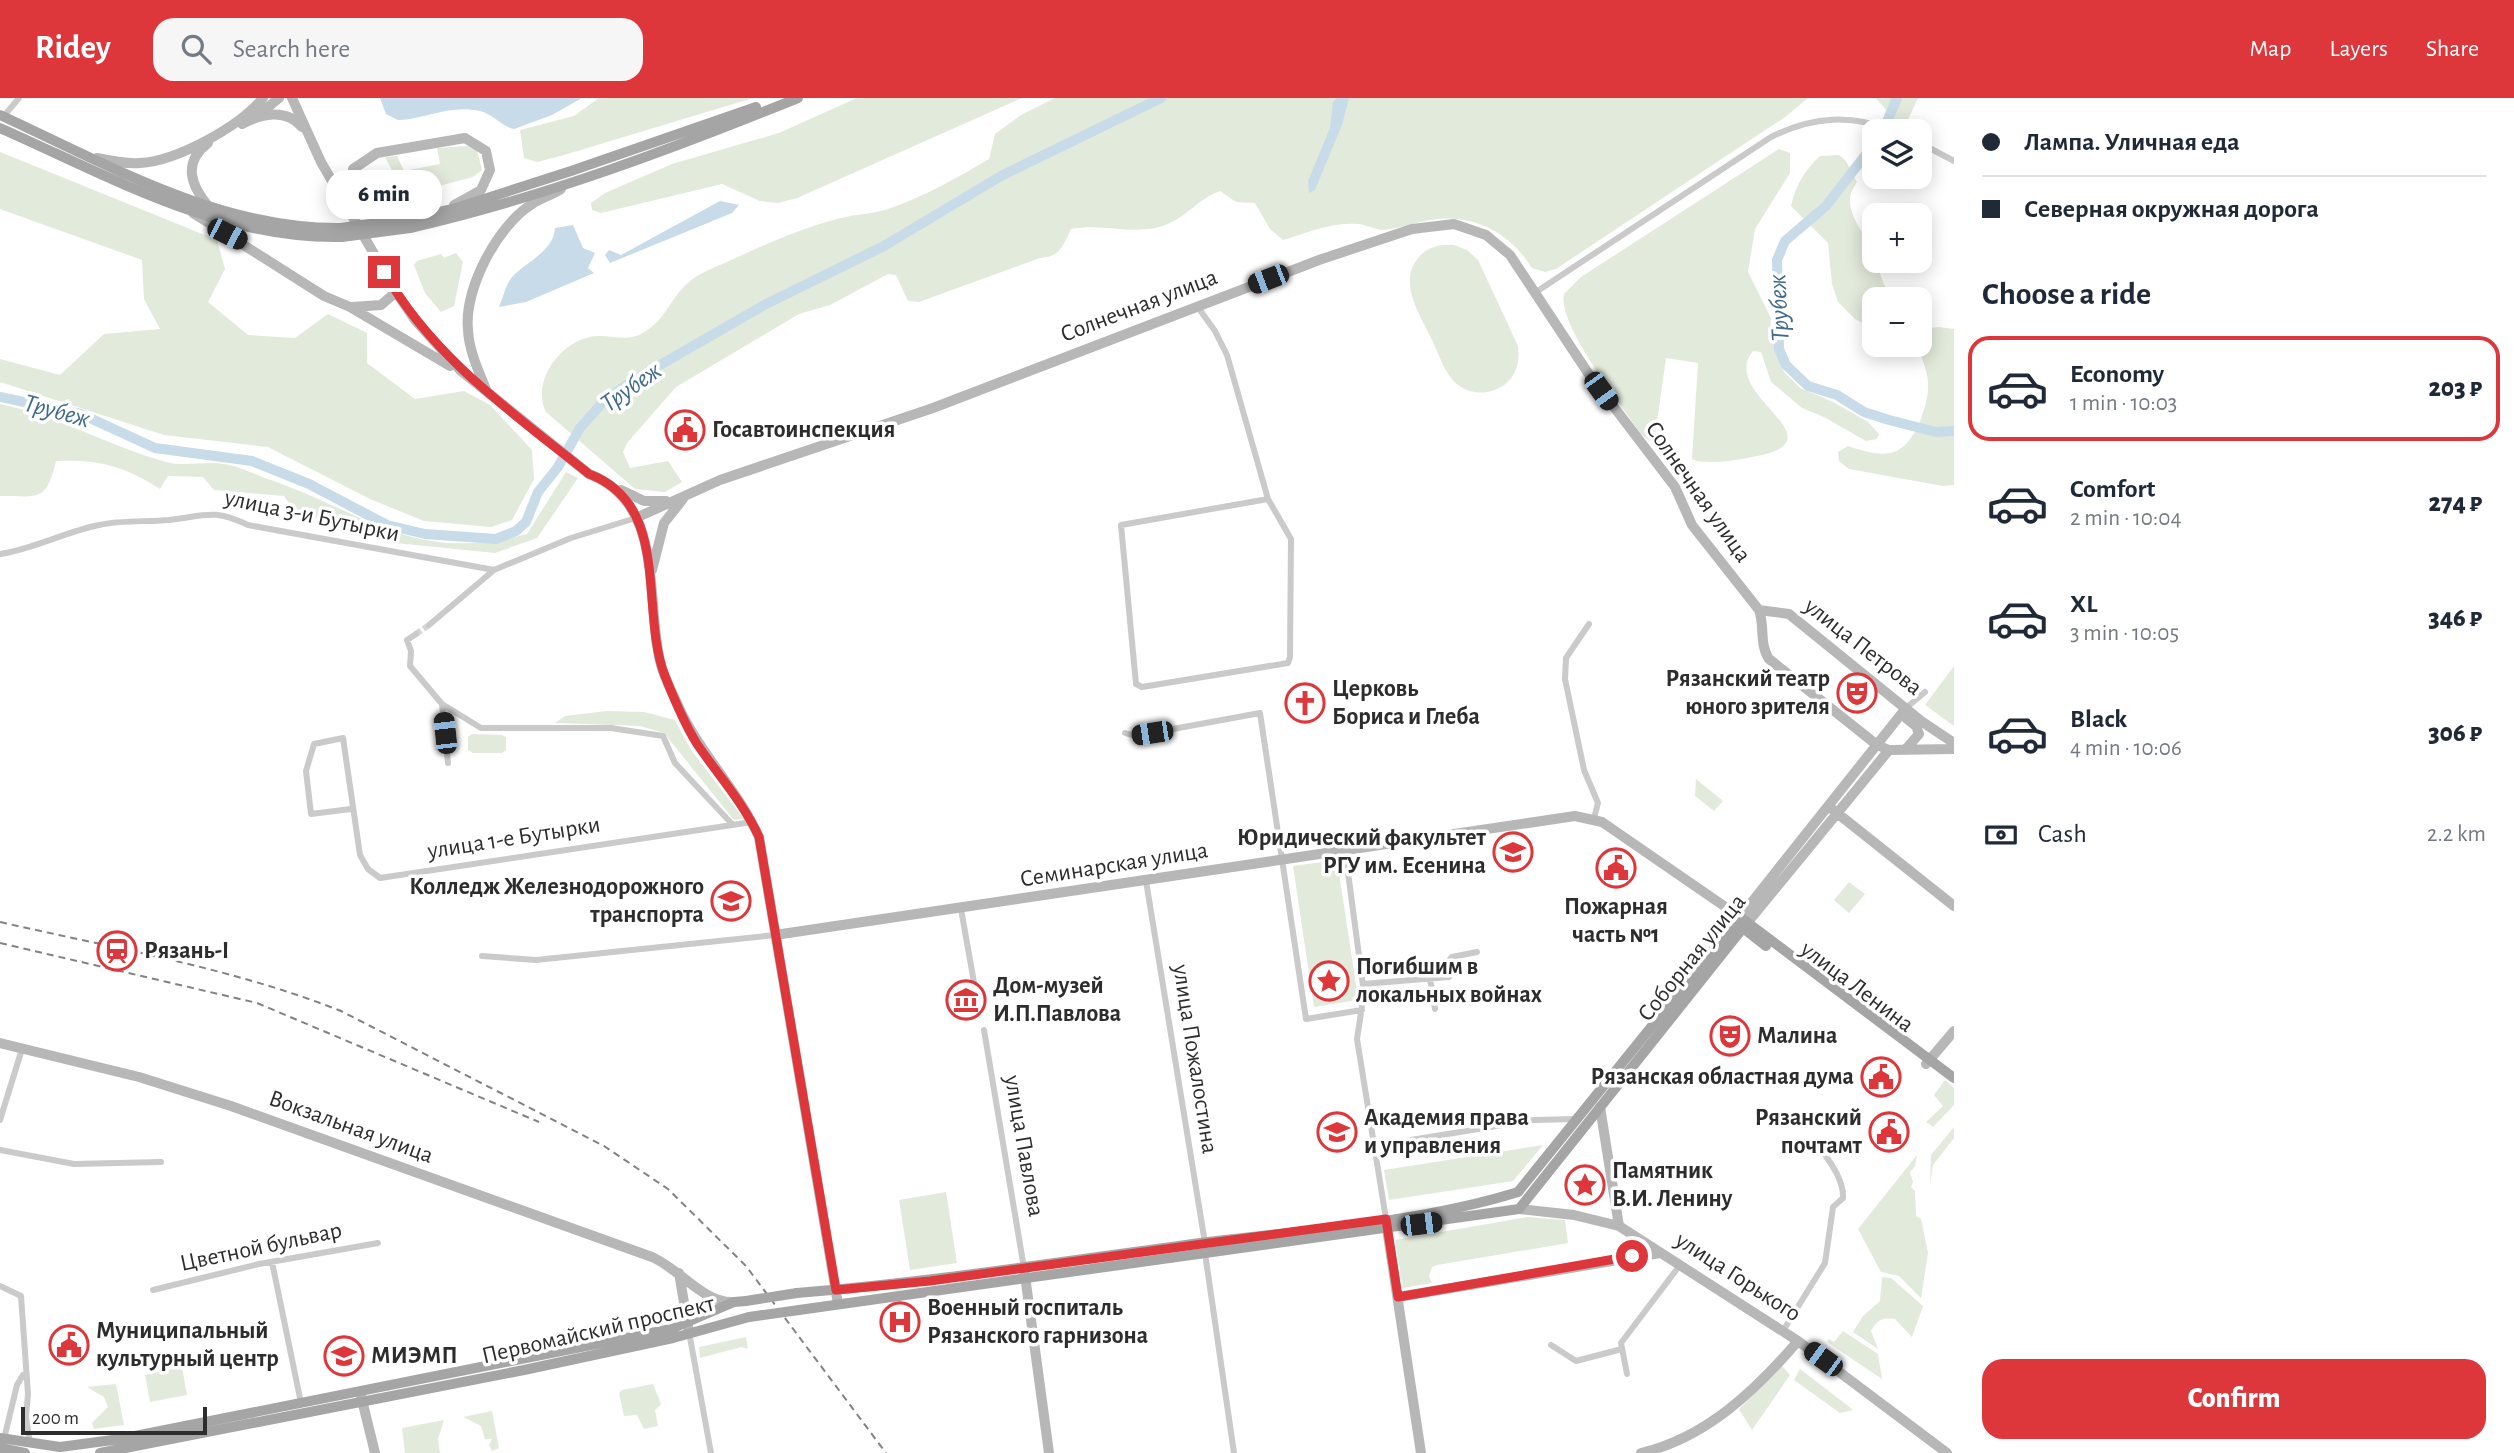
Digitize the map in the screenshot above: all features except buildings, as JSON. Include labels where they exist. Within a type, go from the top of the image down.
[{"type":"main road","points":[[89,157],[140,163],[171,156],[238,121],[262,98]]},
{"type":"main road","points":[[209,208],[194,188],[191,164],[206,144],[267,110],[279,98]]},
{"type":"main road","points":[[292,98],[304,129],[396,292],[429,337],[460,370],[589,474],[609,481],[644,501],[676,499]]},
{"type":"main road","points":[[408,224],[677,137],[778,98]]},
{"type":"main road","points":[[187,210],[232,225],[277,234],[342,232],[408,224],[579,178],[714,132],[798,98]]},
{"type":"main road","points":[[251,120],[275,114],[298,122],[304,129]]},
{"type":"main road","points":[[1,120],[209,208],[271,223],[342,232]]},
{"type":"main road","points":[[1,120],[187,210],[324,296],[350,307],[460,370]]},
{"type":"main road","points":[[348,210],[353,169],[368,157],[451,139],[465,138],[476,142],[490,160],[488,181],[474,195],[437,213]]},
{"type":"main road","points":[[487,392],[468,332],[470,301],[478,276],[495,246],[519,215],[532,204],[579,178]]},
{"type":"main road","name":"Солнечная улица","points":[[638,517],[688,494],[933,408],[1388,236],[1440,224],[1466,227],[1495,241],[1510,255],[1596,384],[1675,487],[1692,525],[1759,610]]},
{"type":"main road","points":[[350,307],[380,304],[396,292]]},
{"type":"main road","points":[[609,481],[638,517],[665,676],[696,743],[752,822],[759,837],[838,1304]]},
{"type":"main road","points":[[650,581],[664,523],[688,494]]},
{"type":"main road","name":"улица Петрова","points":[[1889,750],[1877,745],[1769,659],[1762,644],[1764,625],[1759,610],[1789,614],[1903,712],[1954,743]]},
{"type":"main road","name":"Соборная улица","points":[[1834,810],[1877,745],[1903,712]]},
{"type":"main road","points":[[1906,749],[1918,739],[1918,723]]},
{"type":"main road","points":[[1889,750],[1954,749]]},
{"type":"main road","name":"Соборная улица","points":[[1518,1192],[1834,810],[1889,750]]},
{"type":"main road","points":[[1834,810],[1954,906]]},
{"type":"main road","name":"Семинарская улица","points":[[775,935],[1568,817],[1594,818]]},
{"type":"main road","points":[[1594,818],[1741,923]]},
{"type":"main road","name":"Соборная улица","points":[[1519,1209],[1741,923]]},
{"type":"main road","name":"улица Ленина","points":[[1741,923],[1928,1062],[1954,1085]]},
{"type":"main road","points":[[1928,1062],[1954,1031]]},
{"type":"main road","name":"Вокзальная улица","points":[[0,1043],[139,1077],[231,1106],[640,1253],[679,1272],[715,1300],[740,1301]]},
{"type":"main road","name":"улица Ленина","points":[[1928,1062],[1954,1078]]},
{"type":"main road","points":[[1600,1107],[1619,1226]]},
{"type":"main road","name":"Первомайский проспект","points":[[1387,1224],[1518,1192]]},
{"type":"main road","name":"Первомайский проспект","points":[[1,1442],[28,1449],[80,1450],[301,1404],[524,1370],[689,1327],[1026,1273],[1387,1224],[1519,1209]]},
{"type":"main road","name":"улица Горького","points":[[1519,1209],[1574,1215],[1619,1226],[1798,1340],[1947,1453]]},
{"type":"main road","points":[[1387,1224],[1421,1453]]},
{"type":"main road","points":[[1398,1297],[1660,1252]]},
{"type":"main road","points":[[679,1272],[689,1327]]},
{"type":"main road","name":"Первомайский проспект","points":[[689,1327],[703,1315],[740,1301],[797,1293],[1026,1273]]},
{"type":"main road","name":"улица Павлова","points":[[1026,1273],[1049,1453]]},
{"type":"main road","points":[[684,1292],[689,1287],[700,1289],[705,1304],[703,1315]]},
{"type":"main road","points":[[1641,1453],[1658,1451],[1698,1432],[1724,1415],[1798,1340]]},
{"type":"main road","points":[[360,1397],[368,1453]]},
{"type":"main road","points":[[360,1397],[375,1453]]},
{"type":"main road","name":"Первомайский проспект","points":[[100,1453],[360,1397]]},
{"type":"street","points":[[1,120],[19,98]]},
{"type":"street","points":[[1535,292],[1761,144],[1795,125],[1813,120],[1862,122]]},
{"type":"street","points":[[1932,149],[1954,161]]},
{"type":"street","points":[[1197,306],[1215,331],[1227,355],[1269,499],[1291,539],[1288,663],[1142,687],[1136,684],[1121,525],[1269,499]]},
{"type":"street","name":"улица 3-и Бутырки","points":[[0,554],[30,549],[66,533],[102,524],[173,519],[198,513],[227,515],[248,525],[494,570]]},
{"type":"street","points":[[432,623],[494,570],[571,538],[638,517]]},
{"type":"street","points":[[1589,624],[1566,658],[1564,679],[1584,770],[1598,803],[1594,818]]},
{"type":"street","points":[[416,634],[407,640],[411,651],[410,666],[442,704],[481,728],[611,728],[663,737],[675,763],[732,824]]},
{"type":"street","points":[[1903,712],[1924,692]]},
{"type":"street","points":[[442,704],[448,762]]},
{"type":"street","points":[[1125,733],[1135,736],[1260,713],[1306,1019],[1363,1010]]},
{"type":"street","name":"улица 1-е Бутырки","points":[[351,810],[311,814],[306,771],[314,744],[343,738],[351,810],[360,855],[368,869],[380,878],[752,822]]},
{"type":"street","points":[[1345,850],[1363,984],[1363,1010],[1357,1039],[1387,1224]]},
{"type":"street","name":"улица Пожалостина","points":[[1146,881],[1205,1248],[1234,1453]]},
{"type":"street","points":[[961,909],[975,988]]},
{"type":"street","name":"Семинарская улица","points":[[482,956],[536,960],[775,935]]},
{"type":"street","points":[[1363,984],[1449,977],[1447,963],[1452,957],[1477,952]]},
{"type":"street","points":[[1430,979],[1435,1009]]},
{"type":"street","name":"улица Павлова","points":[[984,1030],[1026,1273]]},
{"type":"street","points":[[0,1120],[22,1049]]},
{"type":"street","points":[[1374,1146],[1534,1120],[1579,1119]]},
{"type":"street","points":[[1783,1331],[1825,1263],[1833,1207],[1843,1198],[1844,1191],[1833,1168],[1817,1145]]},
{"type":"street","points":[[0,1150],[59,1162],[161,1162]]},
{"type":"street","name":"Цветной бульвар","points":[[153,1290],[272,1262],[378,1243]]},
{"type":"street","points":[[272,1262],[301,1404]]},
{"type":"street","points":[[1627,1374],[1621,1343],[1680,1265]]},
{"type":"street","points":[[0,1286],[21,1296],[28,1449]]},
{"type":"street","points":[[689,1327],[711,1453]]},
{"type":"street","points":[[1551,1345],[1576,1361],[1622,1349]]},
{"type":"street","points":[[1,1442],[24,1373]]},
{"type":"green space","points":[[599,98],[753,98],[564,155],[537,162],[524,158],[520,130],[574,116]]},
{"type":"green space","points":[[857,98],[1022,98],[797,198],[778,203],[760,201],[722,184],[601,213],[592,210],[591,203],[605,193],[672,164],[779,133]]},
{"type":"green space","points":[[1055,98],[1808,98],[1785,117],[1556,269],[1545,272],[1532,268],[1502,236],[1489,228],[1462,220],[1431,220],[1383,230],[1360,224],[1338,225],[1283,240],[1270,229],[1255,203],[1236,202],[1220,191],[1177,219],[1158,227],[1133,230],[1096,227],[1071,229],[1063,245],[1052,255],[919,302],[908,301],[896,275],[888,274],[830,305],[799,314],[676,387],[627,443],[623,452],[630,468],[668,461],[682,482],[665,492],[635,489],[546,412],[542,387],[546,374],[562,352],[572,344],[597,336],[623,338],[639,335],[662,317],[689,282],[707,270],[797,232],[841,218],[888,209],[940,187],[989,159],[995,134],[1021,115]]},
{"type":"green space","points":[[1876,98],[1918,98],[1908,119],[1894,119]]},
{"type":"green space","points":[[467,146],[477,150],[482,170],[473,177],[405,195],[385,157],[397,156],[404,171],[440,164],[437,148]]},
{"type":"green space","points":[[1779,149],[1790,153],[1790,173],[1755,229],[1748,272],[1771,318],[1770,334],[1784,372],[1800,388],[1833,402],[1868,422],[1879,434],[1877,439],[1866,441],[1802,408],[1771,382],[1761,352],[1753,351],[1746,367],[1751,383],[1784,427],[1788,438],[1780,448],[1757,456],[1719,462],[1697,461],[1692,459],[1698,363],[1666,358],[1656,429],[1654,438],[1648,440],[1620,405],[1580,344],[1570,325],[1564,294],[1581,277]]},
{"type":"green space","points":[[0,152],[217,240],[225,269],[208,302],[248,335],[295,338],[328,314],[367,333],[367,363],[415,399],[464,391],[490,405],[532,450],[534,479],[512,520],[491,527],[424,521],[370,499],[268,447],[164,435],[0,382],[0,359],[60,375],[104,334],[160,329],[144,299],[142,260],[0,209]]},
{"type":"green space","points":[[1839,155],[1846,161],[1857,182],[1851,192],[1850,205],[1862,232],[1862,273],[1880,273],[1885,287],[1862,287],[1862,323],[1838,302],[1832,284],[1828,243],[1791,206],[1801,179],[1820,156]]},
{"type":"green space","points":[[1454,245],[1467,250],[1478,260],[1518,346],[1515,372],[1504,385],[1493,391],[1469,391],[1458,385],[1449,375],[1417,308],[1410,287],[1413,267],[1419,257],[1435,247]]},
{"type":"green space","points":[[456,253],[463,262],[454,306],[441,312],[425,293],[414,265],[417,261],[441,254],[444,258]]},
{"type":"green space","points":[[1932,328],[1954,329],[1954,485],[1943,486],[1849,469],[1839,461],[1838,452],[1848,446],[1884,454],[1901,449],[1915,432],[1927,396],[1926,373],[1921,357],[1932,357]]},
{"type":"green space","points":[[0,404],[42,416],[166,462],[234,466],[301,491],[362,519],[420,539],[452,543],[487,542],[527,534],[566,472],[578,478],[537,538],[495,553],[396,543],[382,532],[346,521],[298,516],[284,496],[214,490],[203,477],[168,476],[160,489],[123,470],[85,461],[56,461],[48,484],[44,491],[38,494],[0,496]]},
{"type":"green space","points":[[1954,666],[1954,726],[1925,705]]},
{"type":"green space","points":[[607,711],[644,712],[675,720],[691,750],[744,819],[734,820],[664,733],[640,726],[555,723],[565,716]]},
{"type":"green space","points":[[472,734],[502,735],[506,737],[506,750],[502,753],[473,753],[468,750],[468,737]]},
{"type":"green space","points":[[1696,779],[1723,801],[1714,811],[1695,796]]},
{"type":"green space","points":[[1337,860],[1357,991],[1352,1001],[1314,1007],[1293,866]]},
{"type":"green space","points":[[1849,882],[1865,894],[1849,913],[1834,900]]},
{"type":"green space","points":[[1945,1080],[1954,1088],[1954,1105],[1933,1127],[1926,1122],[1943,1106],[1934,1095]]},
{"type":"green space","points":[[1954,1127],[1954,1138],[1933,1165],[1930,1185],[1931,1155]]},
{"type":"green space","points":[[1543,1145],[1513,1181],[1389,1200],[1384,1170]]},
{"type":"green space","points":[[1917,1155],[1915,1166],[1910,1172],[1913,1182],[1911,1187],[1915,1191],[1916,1216],[1921,1219],[1928,1253],[1921,1298],[1899,1276],[1881,1272],[1858,1229]]},
{"type":"green space","points":[[946,1192],[957,1263],[910,1270],[899,1200]]},
{"type":"green space","points":[[1527,1217],[1565,1220],[1568,1243],[1437,1265],[1432,1267],[1429,1276],[1432,1283],[1403,1288],[1395,1240]]},
{"type":"green space","points":[[1882,1277],[1891,1278],[1923,1306],[1912,1337],[1895,1319],[1883,1319],[1875,1324],[1871,1331],[1878,1349],[1853,1332],[1863,1316],[1880,1301]]},
{"type":"green space","points":[[1843,1331],[1878,1354],[1882,1379],[1827,1342],[1829,1339],[1834,1342]]},
{"type":"green space","points":[[746,1337],[748,1349],[741,1347],[700,1358],[699,1347]]},
{"type":"green space","points":[[1782,1366],[1790,1375],[1752,1430],[1739,1409]]},
{"type":"green space","points":[[182,1367],[187,1395],[150,1402],[145,1375]]},
{"type":"green space","points":[[1800,1369],[1853,1410],[1840,1413],[1794,1380]]},
{"type":"green space","points":[[116,1384],[124,1425],[94,1429],[92,1423],[108,1407],[104,1397],[87,1387]]},
{"type":"green space","points":[[653,1384],[661,1404],[655,1410],[658,1426],[644,1429],[637,1415],[624,1416],[619,1393],[622,1390]]},
{"type":"green space","points":[[492,1411],[499,1448],[492,1451],[489,1445],[492,1439],[485,1439],[481,1426],[463,1417]]},
{"type":"green space","points":[[444,1420],[438,1439],[440,1453],[405,1453],[402,1428]]},
{"type":"water","points":[[380,98],[582,98],[552,115],[514,129],[485,113],[469,109],[398,120],[386,114]]},
{"type":"water","points":[[1337,98],[1349,98],[1342,125],[1315,190],[1309,193],[1308,181],[1330,128],[1333,102]]},
{"type":"water","points":[[720,201],[739,205],[732,213],[610,263],[605,255],[609,250],[621,255]]},
{"type":"water","points":[[573,225],[583,248],[595,253],[588,268],[594,273],[526,302],[499,307],[510,280],[545,250],[555,228]]},
{"type":"waterway","name":"Трубеж","points":[[0,397],[81,414],[155,448],[252,461],[309,484],[387,525],[425,534],[496,539],[516,531],[526,522],[538,492],[558,467],[580,428],[604,401],[632,381],[766,304],[884,246],[1001,176],[1161,98]]},
{"type":"waterway","name":"Трубеж","points":[[1888,119],[1897,98]]},
{"type":"waterway","name":"Трубеж","points":[[1862,160],[1826,206],[1785,241],[1777,260],[1779,349],[1786,365],[1808,386],[1837,395],[1864,412],[1889,420],[1936,432],[1954,431]]},
{"type":"tunnel","points":[[416,634],[429,625]]},
{"type":"railway","points":[[0,922],[215,971],[341,1011],[604,1146],[668,1189],[746,1266],[886,1453]]},
{"type":"railway","points":[[0,943],[257,1003],[539,1122]]},
{"type":"place","name":"Госавтоинспекция","points":[[685,430]]},
{"type":"place","name":"Рязанский театр юного зрителя","points":[[1857,693]]},
{"type":"place","name":"Церковь Бориса и Глеба","points":[[1305,703]]},
{"type":"place","name":"Юридический факультет РГУ им. Есенина","points":[[1513,852]]},
{"type":"place","name":"Пожарная часть №1","points":[[1616,868]]},
{"type":"place","name":"Колледж Железнодорожного транспорта","points":[[731,901]]},
{"type":"place","name":"Рязань-I","points":[[117,951]]},
{"type":"place","name":"Погибшим в локальных войнах","points":[[1329,981]]},
{"type":"place","name":"Дом-музей И.П.Павлова","points":[[966,1000]]},
{"type":"place","name":"Малина","points":[[1730,1036]]},
{"type":"place","name":"Рязанская областная дума","points":[[1881,1077]]},
{"type":"place","name":"Академия права и управления","points":[[1337,1132]]},
{"type":"place","name":"Рязанский почтамт","points":[[1889,1132]]},
{"type":"place","name":"Памятник В.И. Ленину","points":[[1585,1185]]},
{"type":"place","name":"Военный госпиталь Рязанского гарнизона","points":[[900,1322]]},
{"type":"place","name":"Муниципальный культурный центр","points":[[69,1345]]},
{"type":"place","name":"МИЭМП","points":[[344,1356]]},
{"type":"route","points":[[384,272],[415,320],[460,370],[589,474],[609,481],[626,498],[638,517],[643,534],[660,662],[665,676],[696,743],[739,800],[759,837],[836,1290],[930,1281],[1386,1219],[1398,1297],[1632,1256]]}]
